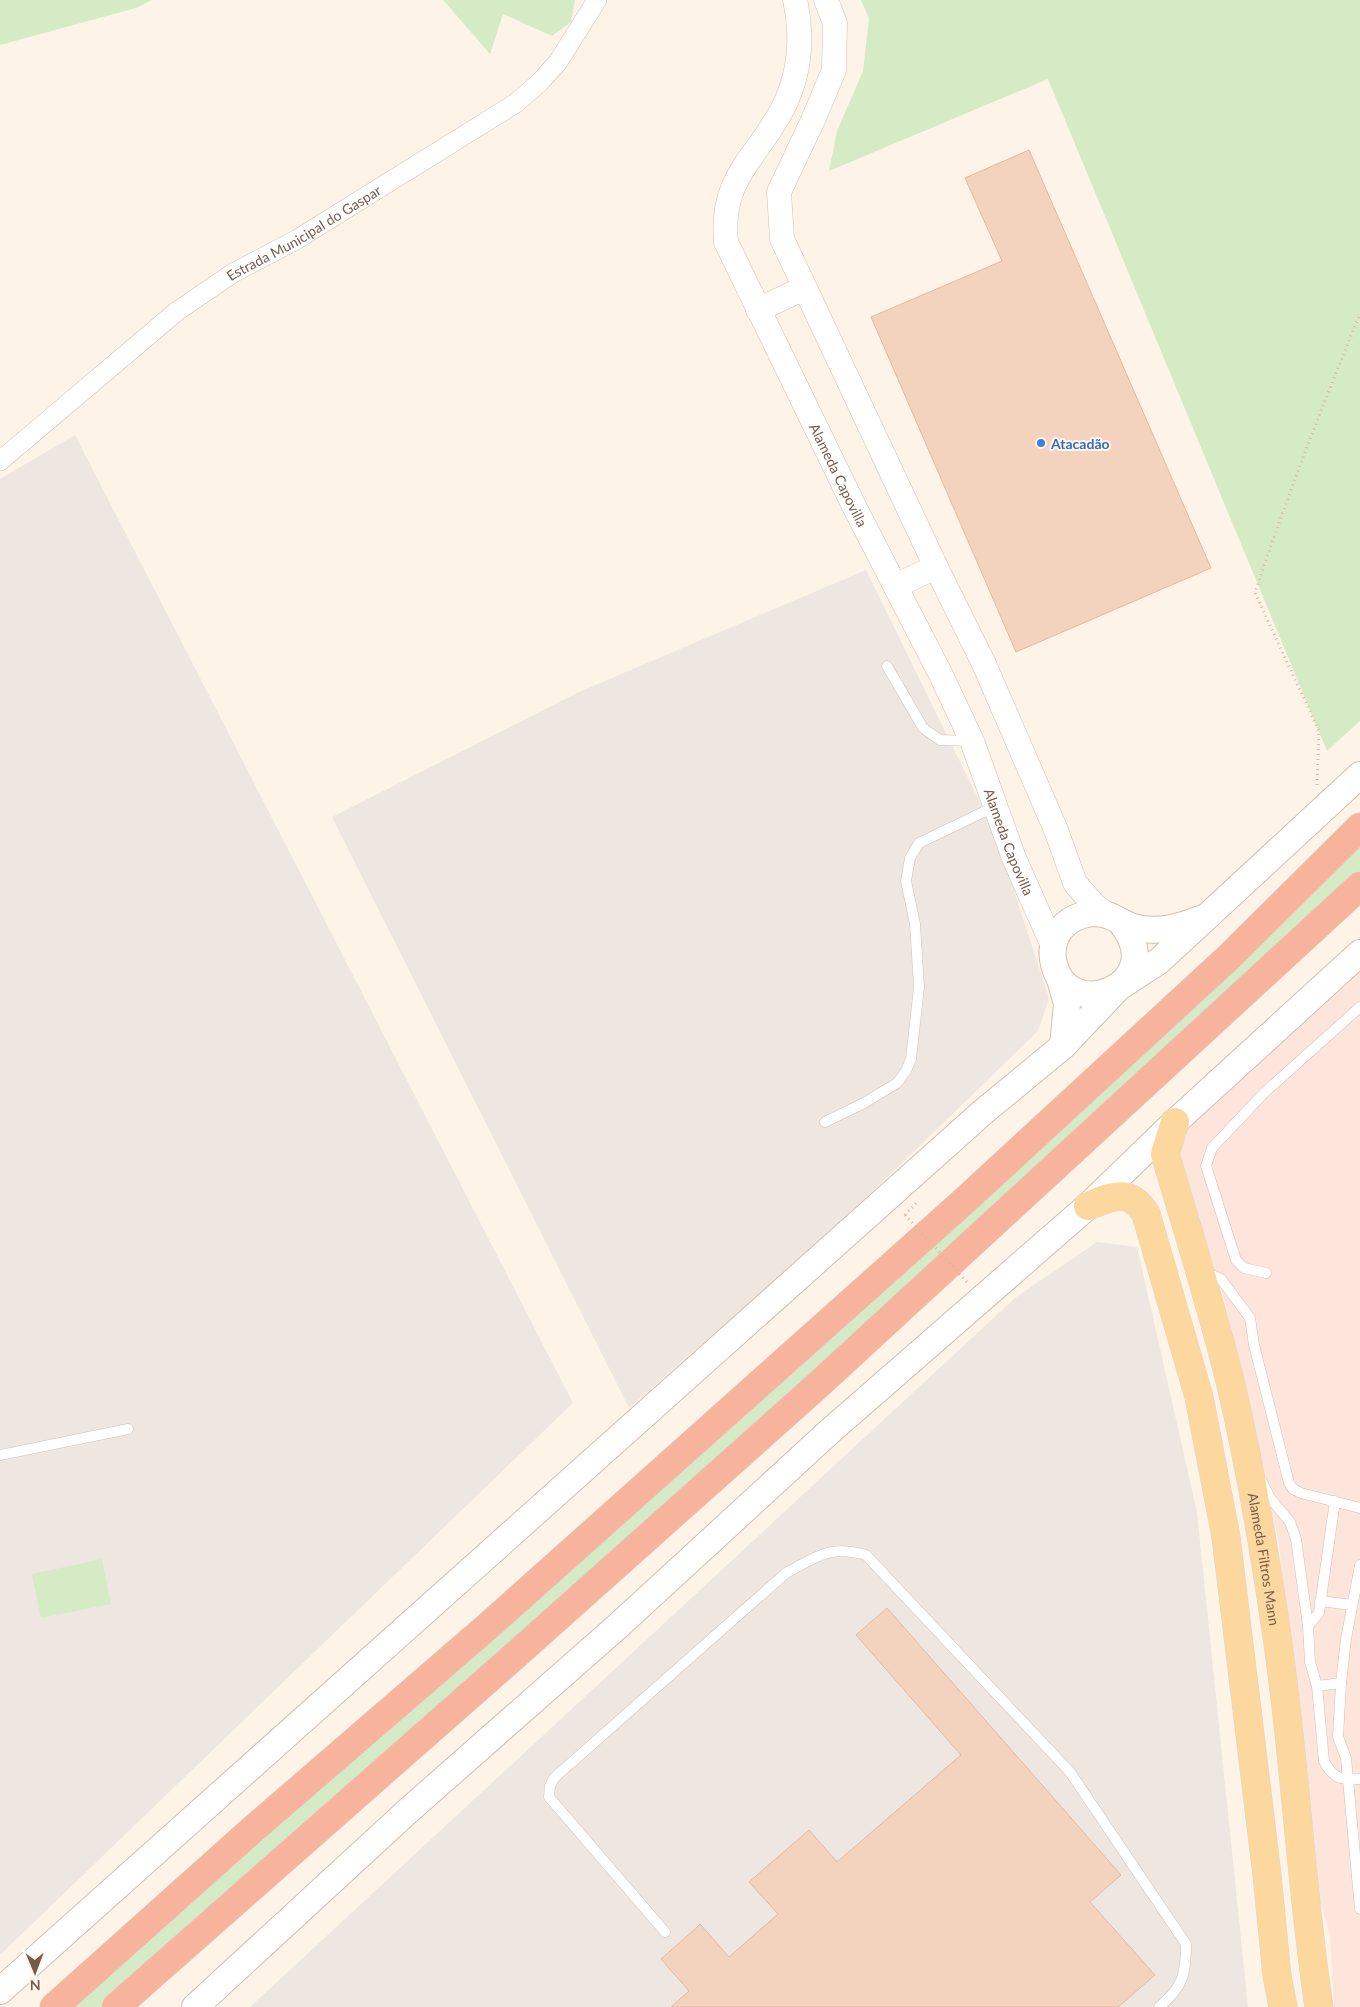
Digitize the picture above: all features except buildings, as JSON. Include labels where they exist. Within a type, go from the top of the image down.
[{"type":"highway","points":[[54,2007],[252,1830],[502,1614],[962,1203],[1230,956],[1360,827]]},
{"type":"highway","points":[[116,2007],[513,1658],[818,1384],[1360,886]]},
{"type":"main road","points":[[1060,979],[1070,988],[1082,993],[1094,995],[1107,993],[1159,961],[1360,774]]},
{"type":"main road","points":[[1063,1046],[1067,1004],[1052,958],[1056,936],[1064,926],[1073,918],[1084,914],[1096,913],[1138,929],[1158,930],[1182,926],[1208,916]]},
{"type":"main road","points":[[0,1991],[975,1119],[1063,1046],[1130,973],[1135,956],[1134,944],[1129,933],[1115,920]]},
{"type":"main road","points":[[195,2007],[409,1810],[620,1625],[830,1432],[1088,1206],[1175,1122],[1360,953]]},
{"type":"main road","name":"Alameda Filtros Mann","points":[[1175,1122],[1165,1154],[1199,1269],[1245,1448],[1276,1629],[1288,1720],[1309,1940],[1319,2007]]},
{"type":"main road","points":[[1088,1206],[1114,1196],[1127,1197],[1138,1203],[1146,1214],[1199,1398],[1226,1537],[1282,2007]]},
{"type":"main road","points":[[1199,1398],[1230,1384]]},
{"type":"main road","points":[[1238,1634],[1276,1629]]},
{"type":"main road","points":[[1267,1875],[1303,1873]]},
{"type":"street","name":"Estrada Municipal do Gaspar","points":[[0,461],[176,312],[233,273],[296,240],[516,103],[540,82],[558,62],[597,0]]},
{"type":"street","name":"Alameda Capovilla","points":[[795,0],[800,35],[798,60],[792,89],[782,109],[737,178],[729,194],[726,209],[726,242],[854,506],[941,675],[972,741],[1014,858],[1053,946]]},
{"type":"street","points":[[826,0],[836,23],[834,70],[779,192],[782,239],[936,567],[984,664],[1056,830],[1075,883],[1094,905],[1115,920]]},
{"type":"street","points":[[758,310],[804,288]]},
{"type":"street","points":[[895,586],[936,567]]},
{"type":"lane","points":[[887,666],[923,728],[940,740],[972,741]]},
{"type":"lane","points":[[824,1122],[870,1099],[897,1082],[911,1059],[919,987],[915,924],[906,880],[910,858],[919,842],[996,806]]},
{"type":"lane","points":[[1266,1273],[1244,1268],[1236,1260],[1206,1166],[1212,1148],[1264,1092],[1360,1007]]},
{"type":"lane","points":[[1199,1269],[1221,1279],[1250,1318],[1254,1345],[1289,1483],[1293,1489],[1301,1493],[1360,1508]]},
{"type":"lane","points":[[0,1455],[128,1429]]},
{"type":"lane","points":[[1245,1448],[1270,1498],[1290,1522],[1296,1539],[1308,1626],[1310,1662],[1317,1686],[1324,1761],[1329,1771],[1339,1779],[1360,1778]]},
{"type":"lane","points":[[1308,1626],[1319,1613],[1335,1501]]},
{"type":"lane","points":[[665,1932],[549,1797],[550,1786],[554,1778],[786,1573],[824,1553],[848,1550],[866,1555],[1076,1780],[1186,1944],[1186,1963],[1180,1985],[1159,2007]]},
{"type":"lane","points":[[1360,1565],[1346,1638],[1338,1737],[1346,1758],[1360,1909]]},
{"type":"lane","points":[[1320,1601],[1352,1605]]},
{"type":"lane","points":[[1317,1686],[1342,1683]]},
{"type":"path","points":[[1315,816],[1319,731],[1254,593],[1318,417],[1360,314]]},
{"type":"path","points":[[905,1215],[968,1283]]},
{"type":"shaded area","points":[[75,435],[573,1403],[0,1955],[0,479]]},
{"type":"shaded area","points":[[866,570],[995,833],[1049,998],[1038,1031],[842,1221],[629,1408],[332,817],[579,692]]},
{"type":"shaded area","points":[[1360,973],[1360,2007],[1334,2007],[1330,1935],[1315,1884],[1279,1544],[1225,1302],[1179,1154],[1187,1129]]},
{"type":"shaded area","points":[[1097,1242],[1137,1247],[1197,1512],[1248,2007],[250,2007],[1015,1298]]},
{"type":"green space","points":[[0,0],[152,0],[136,8],[0,45]]},
{"type":"green space","points":[[443,0],[575,0],[571,22],[552,36],[503,14],[490,54]]},
{"type":"green space","points":[[861,0],[1360,0],[1360,721],[1327,751],[1048,79],[829,171],[837,131],[863,71],[869,18]]},
{"type":"green space","points":[[1360,841],[1360,872],[911,1289],[103,2007],[71,2007]]},
{"type":"green space","points":[[102,1559],[111,1604],[41,1618],[32,1574]]},
{"type":"place","name":"Atacadão","points":[[1041,443]]}]
